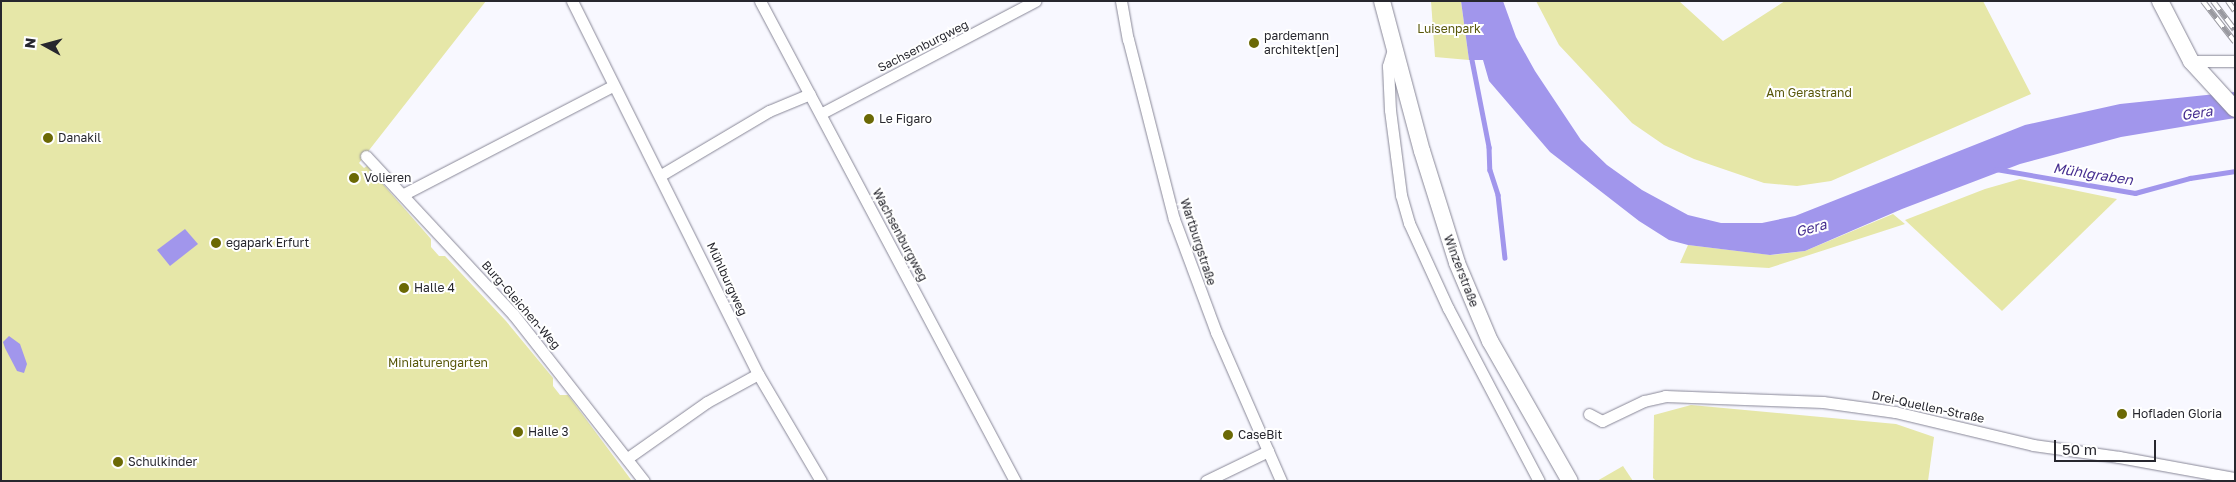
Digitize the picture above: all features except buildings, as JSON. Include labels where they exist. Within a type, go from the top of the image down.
[{"type":"street","name":"Mühlburgweg","points":[[572,1],[612,86],[661,175],[758,374],[821,481]]},
{"type":"street","name":"Wachsenburgweg","points":[[760,1],[822,113],[835,144],[1015,481]]},
{"type":"street","name":"Sachsenburgweg","points":[[822,113],[1035,1]]},
{"type":"street","name":"Wartburgstraße","points":[[1122,1],[1128,39],[1174,219],[1210,316],[1281,481]]},
{"type":"street","name":"Winzerstraße","points":[[1382,1],[1395,43],[1425,161],[1468,293],[1490,341],[1570,481]]},
{"type":"street","points":[[2160,1],[2191,61],[2235,109]]},
{"type":"street","name":"Winzerstraße","points":[[1395,43],[1388,66],[1390,110],[1401,195],[1409,223],[1448,308],[1539,481]]},
{"type":"street","points":[[2191,61],[2235,61]]},
{"type":"street","points":[[404,194],[612,86]]},
{"type":"street","points":[[661,175],[769,111],[810,94]]},
{"type":"street","name":"Burg-Gleichen-Weg","points":[[366,156],[404,194],[513,314],[629,458],[644,481]]},
{"type":"street","points":[[629,458],[707,402],[758,374]]},
{"type":"street","name":"Drei-Quellen-Straße","points":[[1589,414],[1602,421],[1644,401],[1665,396],[1823,402],[1895,412],[2033,445],[2235,478]]},
{"type":"street","points":[[1206,481],[1268,451]]},
{"type":"green space","name":"egapark Erfurt","points":[[1,1],[486,1],[359,163],[364,168],[367,166],[431,239],[431,247],[439,256],[445,256],[506,321],[553,378],[553,386],[560,395],[568,395],[632,481],[1,481]]},
{"type":"green space","name":"Luisenpark","points":[[1431,1],[1461,1],[1469,60],[1435,57]]},
{"type":"green space","name":"Am Gerastrand","points":[[1536,1],[1679,1],[1723,41],[1785,1],[1983,1],[2031,94],[1831,181],[1797,186],[1764,183],[1694,159],[1664,145],[1632,123],[1559,45]]},
{"type":"green space","points":[[2020,179],[2117,199],[2002,311],[1905,220],[1985,189]]},
{"type":"green space","points":[[1893,214],[1905,224],[1769,268],[1680,263],[1688,245],[1771,255],[1805,251]]},
{"type":"green space","points":[[1691,405],[1896,424],[1934,437],[1928,481],[1656,481],[1653,478],[1654,415]]},
{"type":"green space","points":[[1623,466],[1633,481],[1597,481]]},
{"type":"water","name":"Gera","points":[[1461,1],[1503,1],[1516,37],[1535,71],[1581,140],[1607,165],[1642,190],[1688,215],[1721,223],[1762,223],[1795,216],[2025,125],[2120,104],[2235,92],[2235,118],[2121,137],[2020,164],[1902,209],[1805,251],[1770,255],[1688,245],[1669,240],[1639,221],[1550,152],[1489,81],[1483,60],[1469,60]]},
{"type":"water","points":[[185,229],[198,244],[170,266],[157,250]]},
{"type":"water","points":[[9,336],[20,344],[27,364],[24,373],[17,371],[5,348],[3,342]]},
{"type":"waterway","points":[[1472,60],[1489,147],[1490,170],[1498,195],[1505,258]]},
{"type":"waterway","name":"Mühlgraben","points":[[1996,169],[2135,193],[2190,178],[2235,171]]},
{"type":"railway","points":[[2203,1],[2235,42]]},
{"type":"railway","points":[[2213,1],[2235,30]]},
{"type":"railway","points":[[2228,1],[2235,11]]},
{"type":"place","name":"pardemann architekt[en]","points":[[1254,43]]},
{"type":"place","name":"Le Figaro","points":[[869,119]]},
{"type":"place","name":"Danakil","points":[[48,138]]},
{"type":"place","name":"Volieren","points":[[354,178]]},
{"type":"place","name":"egapark Erfurt","points":[[216,243]]},
{"type":"place","name":"Halle 4","points":[[404,288]]},
{"type":"place","name":"Hofladen Gloria","points":[[2122,414]]},
{"type":"place","name":"Halle 3","points":[[518,432]]},
{"type":"place","name":"CaseBit","points":[[1228,435]]},
{"type":"place","name":"Schulkinder","points":[[118,462]]},
{"type":"park label","name":"Miniaturengarten","points":[[438,363]]}]
